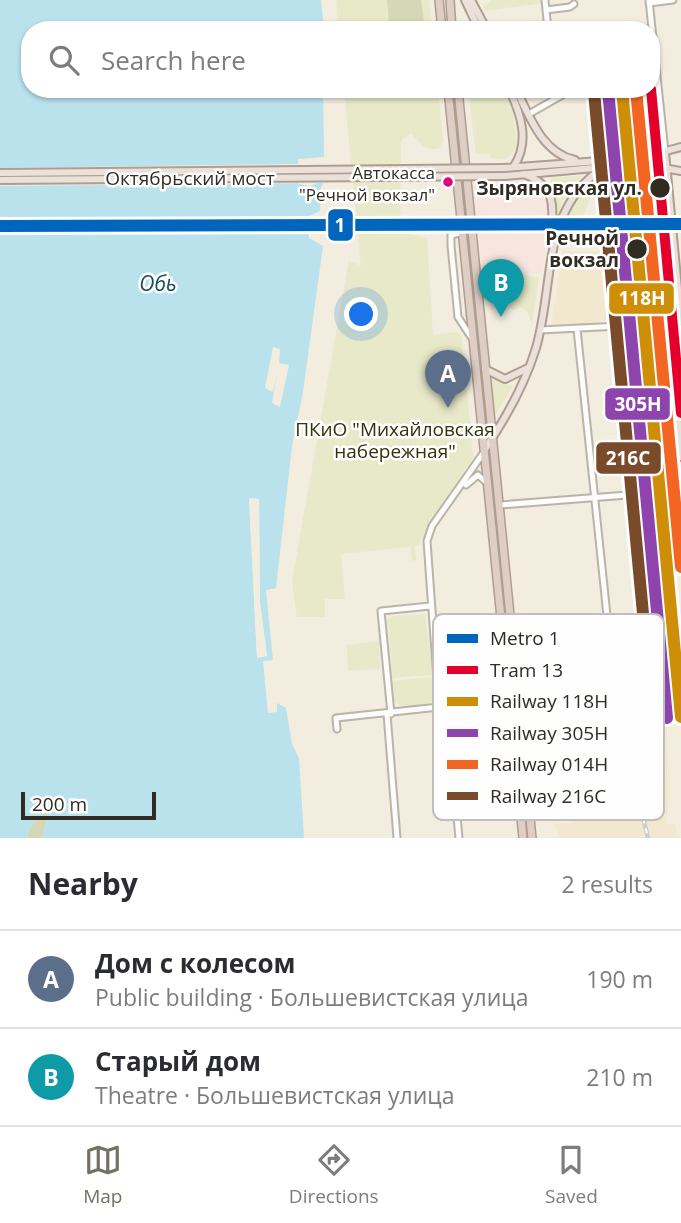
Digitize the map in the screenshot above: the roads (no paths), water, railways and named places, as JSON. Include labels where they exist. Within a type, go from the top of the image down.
[{"type":"highway","points":[[439,0],[441,21]]},
{"type":"highway","points":[[451,21],[452,0]]},
{"type":"highway","points":[[449,98],[501,614]]},
{"type":"highway","points":[[459,98],[510,614]]},
{"type":"highway","points":[[521,820],[523,838]]},
{"type":"highway","points":[[530,820],[532,838]]},
{"type":"main road","points":[[466,0],[475,21]]},
{"type":"main road","points":[[466,0],[481,21]]},
{"type":"main road","points":[[512,98],[521,122],[523,147],[514,166]]},
{"type":"main road","points":[[521,98],[554,152],[584,162]]},
{"type":"main road","points":[[505,172],[514,166],[640,161],[681,147]]},
{"type":"main road","points":[[665,152],[681,321]]},
{"type":"main road","points":[[640,161],[667,170],[681,171]]},
{"type":"main road","points":[[485,449],[519,390],[529,366],[540,330],[554,247],[565,211],[577,188],[613,162]]},
{"type":"main road","points":[[505,172],[604,167]]},
{"type":"main road","points":[[655,167],[681,457]]},
{"type":"main road","name":"Октябрьский мост","points":[[0,173],[505,172]]},
{"type":"main road","name":"Октябрьский мост","points":[[0,180],[505,172]]},
{"type":"main road","points":[[519,173],[538,179],[550,194],[554,247]]},
{"type":"main road","points":[[657,195],[669,194]]},
{"type":"main road","points":[[484,368],[499,378],[513,377],[529,366]]},
{"type":"main road","points":[[513,377],[519,390]]},
{"type":"street","points":[[545,0],[547,21]]},
{"type":"street","points":[[651,21],[649,1],[673,0]]},
{"type":"street","points":[[546,10],[574,4]]},
{"type":"street","points":[[529,114],[554,98]]},
{"type":"street","points":[[659,98],[665,152]]},
{"type":"street","points":[[464,232],[451,234],[458,317],[474,341]]},
{"type":"street","points":[[540,330],[620,326],[633,340],[645,486],[642,498]]},
{"type":"street","points":[[577,329],[608,614]]},
{"type":"street","points":[[433,640],[427,541],[440,514],[485,449]]},
{"type":"street","points":[[440,514],[475,476],[482,477],[489,485]]},
{"type":"street","points":[[500,505],[627,495],[642,498],[648,506],[657,614]]},
{"type":"street","points":[[397,838],[380,611],[430,606]]},
{"type":"street","points":[[337,729],[336,718],[433,708]]},
{"type":"street","points":[[457,820],[459,838]]},
{"type":"water","name":"Обь","points":[[0,0],[321,0],[323,21],[21,21],[21,98],[323,98],[324,157],[298,159],[299,184],[310,186],[326,179],[321,187],[320,211],[307,217],[309,238],[323,246],[303,392],[292,446],[276,588],[266,590],[273,660],[263,661],[268,713],[277,712],[277,703],[286,708],[292,744],[299,758],[304,838],[43,838],[49,805],[29,829],[27,838],[0,838]],"holes":[[[249,498],[259,499],[260,603],[267,655],[257,657]]]},
{"type":"railway","points":[[644,820],[648,838]]},
{"type":"metro line","name":"1","points":[[0,226],[681,224]]},
{"type":"tram line","name":"13","points":[[652,98],[681,413]]},
{"type":"rail line","name":"216С","points":[[595,98],[643,614]]},
{"type":"rail line","name":"305Н","points":[[609,98],[657,614]]},
{"type":"rail line","name":"118Н","points":[[623,98],[681,717]]},
{"type":"rail line","name":"014Н","points":[[637,98],[681,567]]},
{"type":"rail line","name":"305Н","points":[[664,686],[667,718]]},
{"type":"place","name":"Автокасса \"Речной вокзал\"","points":[[448,182]]},
{"type":"place","name":"Зыряновская ул.","points":[[660,188]]},
{"type":"place","name":"Речной вокзал","points":[[637,249]]},
{"type":"place","name":"Старый дом","points":[[501,317]]},
{"type":"place","name":"Дом с колесом","points":[[448,408]]},
{"type":"park label","name":"ПКиО \"Михайловская набережная\"","points":[[395,440]]}]
